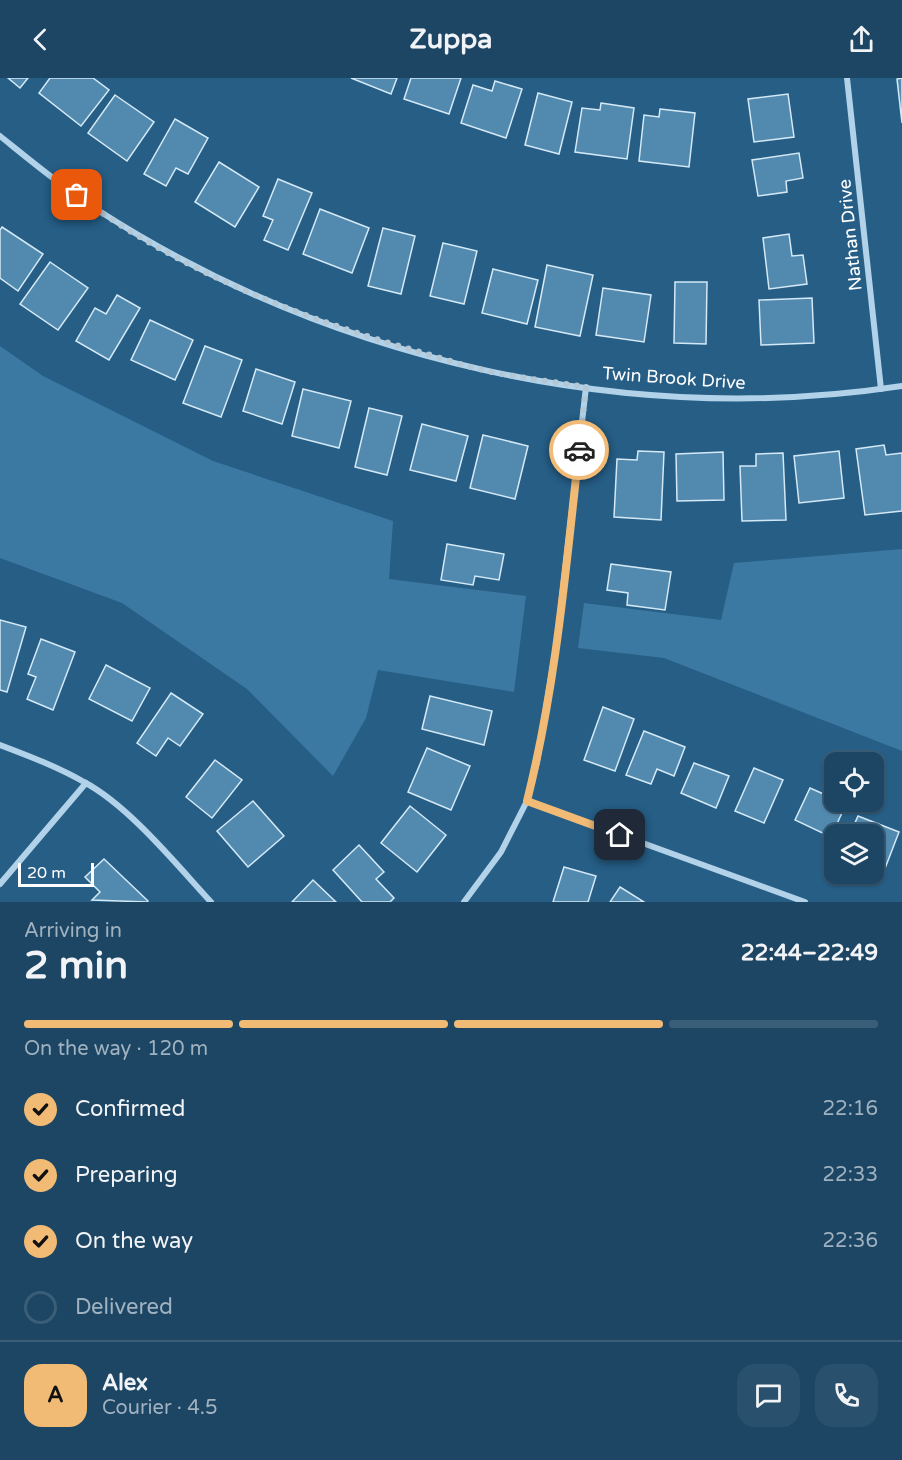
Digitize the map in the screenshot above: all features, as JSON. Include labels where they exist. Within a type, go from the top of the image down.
[{"type":"street","name":"Nathan Drive","points":[[847,78],[881,389]]},
{"type":"street","name":"Twin Brook Drive","points":[[0,136],[95,209],[196,267],[259,296],[349,332],[491,372],[640,395],[752,399],[902,386]]},
{"type":"street","points":[[464,902],[501,852],[527,801],[537,762],[557,641],[586,387]]},
{"type":"street","points":[[0,745],[37,759],[86,783],[150,836],[211,902]]},
{"type":"street","points":[[0,884],[86,783]]},
{"type":"street","points":[[527,801],[805,902]]},
{"type":"shaded area","points":[[0,346],[43,376],[213,461],[393,521],[389,579],[526,596],[514,692],[378,670],[366,718],[333,776],[247,689],[122,603],[0,558]]},
{"type":"shaded area","points":[[902,549],[902,751],[664,658],[578,648],[584,603],[721,620],[734,563]]},
{"type":"building","points":[[8,78],[28,78],[20,88]]},
{"type":"building","points":[[50,78],[93,78],[109,90],[81,126],[39,93]]},
{"type":"building","points":[[351,78],[397,78],[391,94]]},
{"type":"building","points":[[411,78],[461,78],[449,114],[404,99]]},
{"type":"building","points":[[902,78],[902,123],[897,79]]},
{"type":"building","points":[[495,81],[522,89],[506,138],[461,123],[473,85],[492,91]]},
{"type":"building","points":[[538,93],[572,102],[559,154],[525,145]]},
{"type":"building","points":[[788,94],[794,137],[754,142],[748,99]]},
{"type":"building","points":[[115,95],[154,122],[127,161],[88,133]]},
{"type":"building","points":[[601,103],[634,108],[627,159],[575,152],[582,108],[600,110]]},
{"type":"building","points":[[660,109],[695,113],[689,167],[639,161],[644,115],[659,117]]},
{"type":"building","points":[[175,119],[208,138],[188,174],[176,168],[166,186],[144,174]]},
{"type":"building","points":[[799,153],[803,178],[786,181],[787,192],[758,196],[752,160]]},
{"type":"building","points":[[219,162],[259,187],[235,227],[195,202]]},
{"type":"building","points":[[278,179],[312,193],[288,250],[264,240],[273,220],[263,216]]},
{"type":"building","points":[[320,209],[369,228],[352,273],[303,254]]},
{"type":"building","points":[[2,227],[43,254],[18,291],[0,278],[0,230]]},
{"type":"building","points":[[383,228],[415,236],[401,294],[368,286]]},
{"type":"building","points":[[789,234],[792,256],[803,255],[807,284],[769,289],[763,238]]},
{"type":"building","points":[[443,243],[477,251],[464,304],[430,296]]},
{"type":"building","points":[[50,262],[88,288],[58,330],[20,304]]},
{"type":"building","points":[[547,265],[593,275],[580,336],[535,327]]},
{"type":"building","points":[[493,269],[538,280],[527,324],[482,313]]},
{"type":"building","points":[[675,282],[707,282],[706,344],[674,343]]},
{"type":"building","points":[[603,288],[651,295],[644,342],[596,335]]},
{"type":"building","points":[[117,295],[140,308],[109,360],[76,341],[95,308],[106,314]]},
{"type":"building","points":[[812,298],[814,343],[761,345],[759,300]]},
{"type":"building","points":[[150,320],[193,340],[175,380],[131,360]]},
{"type":"building","points":[[205,346],[242,360],[221,417],[183,403]]},
{"type":"building","points":[[256,369],[295,382],[282,424],[243,411]]},
{"type":"building","points":[[303,389],[351,401],[339,448],[292,436]]},
{"type":"building","points":[[369,408],[402,416],[387,475],[355,467]]},
{"type":"building","points":[[422,424],[468,436],[456,481],[410,470]]},
{"type":"building","points":[[483,435],[528,446],[515,499],[470,488]]},
{"type":"building","points":[[884,445],[886,455],[902,453],[902,511],[865,515],[856,449]]},
{"type":"building","points":[[638,451],[664,452],[661,520],[614,517],[617,459],[637,460]]},
{"type":"building","points":[[839,451],[844,498],[799,503],[794,456]]},
{"type":"building","points":[[723,452],[724,500],[677,501],[676,454]]},
{"type":"building","points":[[783,453],[786,520],[742,521],[740,466],[756,466],[756,454]]},
{"type":"building","points":[[447,544],[504,554],[499,580],[475,576],[473,585],[441,580]]},
{"type":"building","points":[[611,564],[671,572],[665,610],[627,605],[628,593],[607,590]]},
{"type":"building","points":[[0,620],[26,627],[7,692],[0,690]]},
{"type":"building","points":[[41,639],[75,652],[53,710],[27,699],[36,677],[28,674]]},
{"type":"building","points":[[106,665],[150,688],[132,721],[89,699]]},
{"type":"building","points":[[171,693],[203,714],[180,746],[168,738],[156,756],[137,743]]},
{"type":"building","points":[[430,696],[492,711],[484,745],[422,729]]},
{"type":"building","points":[[603,707],[634,719],[615,771],[584,760]]},
{"type":"building","points":[[644,731],[685,747],[674,776],[657,769],[651,784],[626,775]]},
{"type":"building","points":[[427,748],[470,766],[451,810],[408,792]]},
{"type":"building","points":[[215,760],[242,780],[212,818],[186,797]]},
{"type":"building","points":[[694,763],[729,776],[716,808],[681,793]]},
{"type":"building","points":[[754,768],[783,780],[764,823],[735,811]]},
{"type":"building","points":[[810,788],[824,794],[824,812],[842,812],[837,824],[824,824],[824,834],[795,820]]},
{"type":"building","points":[[253,801],[284,836],[248,867],[217,831]]},
{"type":"building","points":[[410,806],[446,835],[417,872],[381,843]]},
{"type":"building","points":[[858,816],[878,824],[854,824]]},
{"type":"building","points":[[884,826],[899,832],[884,871]]},
{"type":"building","points":[[359,845],[384,872],[376,879],[394,898],[390,902],[362,902],[333,870]]},
{"type":"building","points":[[104,859],[148,901],[92,900],[100,892],[85,877]]},
{"type":"building","points":[[564,867],[596,876],[588,902],[553,902]]},
{"type":"building","points":[[313,880],[336,902],[292,902]]},
{"type":"building","points":[[620,887],[644,902],[610,902]]},
{"type":"way so far","points":[[77,195],[95,209],[196,267],[259,296],[349,332],[491,372],[586,387],[579,450]]},
{"type":"route","points":[[579,450],[557,641],[537,762],[527,801],[620,835]]}]
